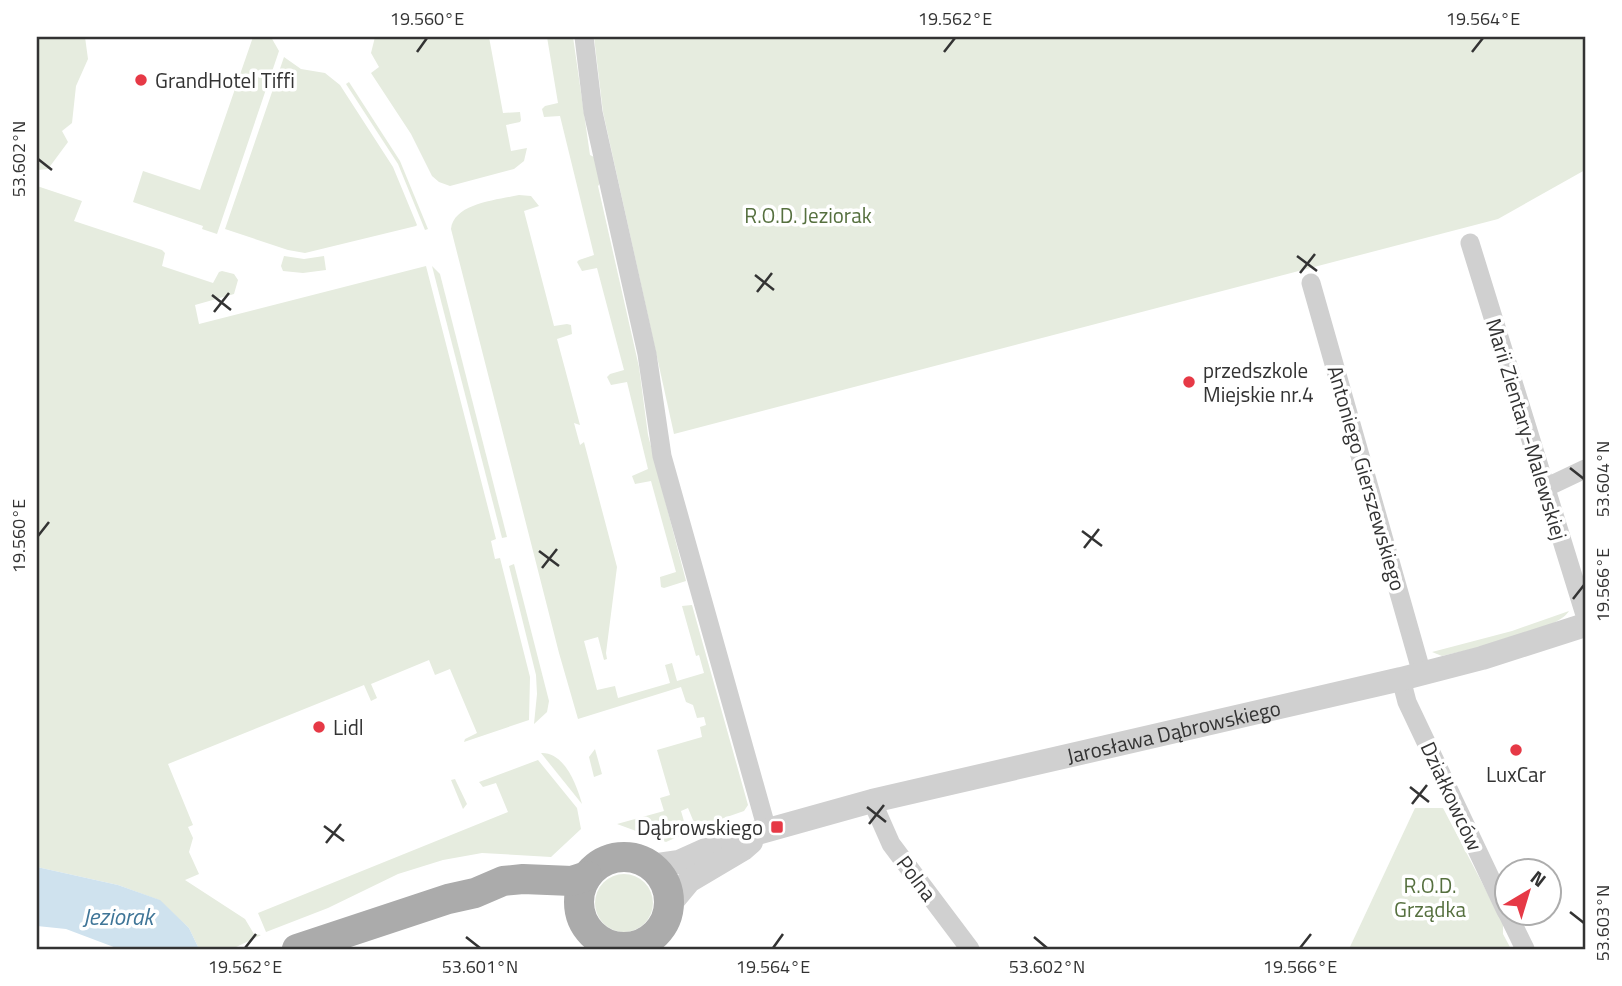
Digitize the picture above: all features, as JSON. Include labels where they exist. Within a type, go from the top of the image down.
[{"type":"main road","points":[[475,893],[508,900],[554,901],[569,905],[580,915],[595,937],[621,948],[641,944],[663,928],[665,883],[651,866],[630,857],[608,860],[587,876],[581,888],[580,915]]},
{"type":"main road","points":[[297,949],[448,899],[475,893],[503,881],[523,878],[572,881],[587,876]]},
{"type":"street","points":[[584,37],[593,112],[647,354],[662,456],[764,831]]},
{"type":"street","name":"Marii Zientary-Malewskiej","points":[[1470,243],[1585,615]]},
{"type":"street","name":"Antoniego Gierszewskiego","points":[[1311,283],[1411,676]]},
{"type":"street","points":[[1545,488],[1585,469]]},
{"type":"street","name":"Jarosława Dąbrowskiego","points":[[651,866],[679,862],[739,835],[764,831],[872,801],[1411,676],[1515,649],[1585,625]]},
{"type":"street","name":"Działkowców","points":[[1411,676],[1407,702],[1492,880]]},
{"type":"street","name":"Polna","points":[[872,801],[891,844],[970,949]]},
{"type":"street","name":"Jarosława Dąbrowskiego","points":[[663,928],[689,881],[743,849],[764,831]]},
{"type":"street","name":"Działkowców","points":[[1514,926],[1525,949]]},
{"type":"green space","points":[[37,37],[85,37],[88,59],[76,86],[72,123],[62,131],[68,142],[48,169],[37,170]]},
{"type":"green space","points":[[253,37],[271,37],[279,51],[217,234],[202,229],[203,226],[133,202],[143,171],[200,190]]},
{"type":"green space","points":[[375,37],[489,37],[503,113],[520,112],[520,122],[506,125],[511,151],[527,148],[524,161],[514,169],[450,186],[439,182],[432,176],[411,134],[371,73],[379,67],[371,53]]},
{"type":"green space","points":[[547,37],[573,37],[590,155],[596,158],[602,181],[598,186],[639,367],[648,435],[686,581],[664,588],[661,587],[660,577],[676,572],[651,481],[635,484],[632,476],[648,469],[627,382],[611,385],[607,377],[624,370],[597,268],[582,271],[577,262],[594,255],[560,116],[544,117],[542,109],[558,103]]},
{"type":"green space","name":"R.O.D. Jeziorak","points":[[594,37],[1585,37],[1585,170],[1498,219],[674,434],[603,112]]},
{"type":"green space","points":[[284,57],[301,69],[325,73],[340,85],[393,167],[416,226],[305,253],[225,229]]},
{"type":"green space","points":[[349,82],[400,161],[428,229],[425,230],[398,164],[346,84]]},
{"type":"green space","points":[[37,186],[82,201],[74,221],[162,250],[165,253],[162,266],[213,283],[219,272],[234,274],[238,280],[234,294],[195,305],[199,324],[426,266],[496,539],[491,541],[495,559],[500,558],[530,677],[529,720],[464,742],[477,733],[450,669],[435,675],[429,660],[371,684],[377,698],[371,701],[364,685],[168,764],[193,825],[188,827],[193,838],[189,852],[199,874],[185,880],[245,919],[254,934],[261,935],[232,949],[199,949],[189,928],[159,900],[118,885],[37,867]]},
{"type":"green space","points":[[519,195],[531,196],[539,206],[524,211],[554,326],[571,325],[572,334],[557,339],[580,425],[574,423],[580,445],[584,442],[617,567],[607,659],[604,660],[598,637],[584,641],[597,690],[615,686],[618,698],[670,683],[665,665],[672,663],[677,681],[704,673],[699,655],[696,656],[682,606],[692,605],[748,805],[744,811],[701,826],[695,825],[688,808],[681,811],[686,828],[684,834],[666,842],[617,824],[664,811],[660,798],[670,795],[657,750],[702,737],[700,727],[706,725],[704,717],[697,718],[693,705],[686,702],[681,687],[578,719],[451,229],[454,220],[468,208]]},
{"type":"green space","points":[[284,256],[304,259],[324,256],[326,270],[303,273],[283,271],[281,266]]},
{"type":"green space","points":[[432,266],[440,274],[507,537],[502,538]]},
{"type":"green space","points":[[514,564],[549,701],[547,712],[534,724],[536,675],[509,566]]},
{"type":"green space","points":[[1569,611],[1548,626],[1510,639],[1442,656],[1432,652],[1512,631]]},
{"type":"green space","points":[[595,749],[602,774],[594,777],[589,757]]},
{"type":"green space","points":[[541,753],[557,758],[569,771],[582,804]]},
{"type":"green space","points":[[538,760],[577,808],[581,829],[551,857],[482,853],[443,860],[398,874],[328,908],[266,932],[258,913],[508,812],[496,783],[483,787],[479,782]]},
{"type":"green space","points":[[455,779],[467,804],[463,809],[451,780]]},
{"type":"green space","name":"R.O.D. Grządka","points":[[1415,808],[1443,808],[1492,902],[1492,926],[1503,926],[1503,934],[1511,949],[1349,949]]},
{"type":"green space","points":[[618,874],[630,874],[645,882],[653,897],[653,909],[645,924],[630,932],[618,932],[603,924],[595,909],[595,897],[603,882]]},
{"type":"water","name":"Jeziorak","points":[[37,867],[118,885],[160,900],[189,928],[199,949],[119,949],[66,929],[37,926]]},
{"type":"place","name":"GrandHotel Tiffi","points":[[141,80]]},
{"type":"place","name":"przedszkole Miejskie nr.4","points":[[1189,382]]},
{"type":"place","name":"Lidl","points":[[319,727]]},
{"type":"place","name":"LuxCar","points":[[1516,750]]},
{"type":"place","name":"Dąbrowskiego","points":[[777,827]]}]
